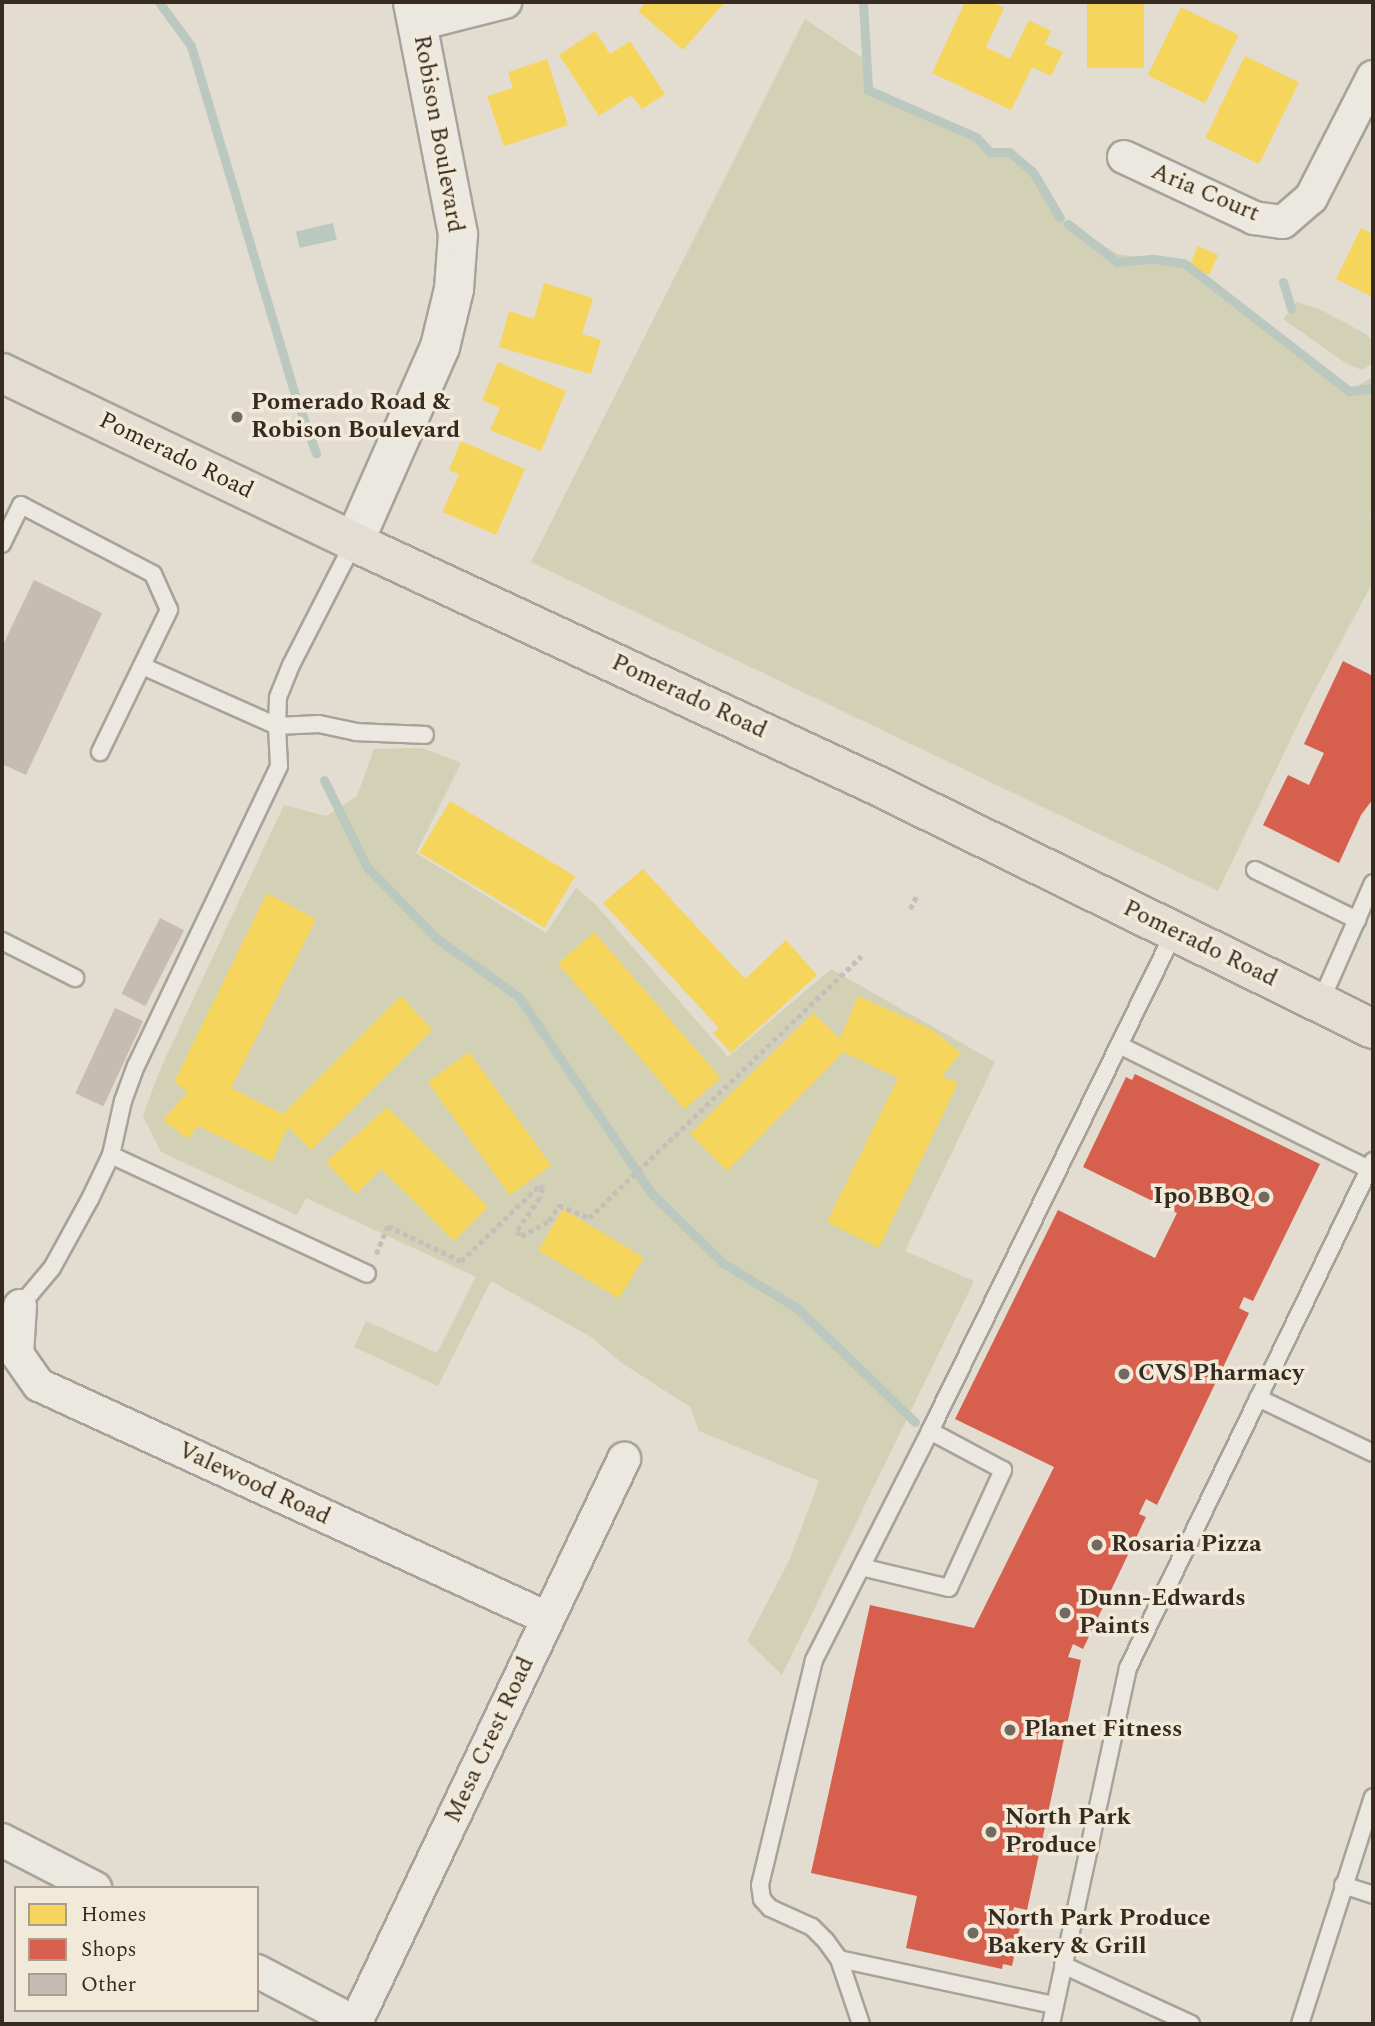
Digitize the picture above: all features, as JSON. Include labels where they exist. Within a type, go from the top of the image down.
[{"type":"main road","name":"Pomerado Road","points":[[2,373],[354,542],[889,791],[1373,1029]]},
{"type":"street","points":[[416,13],[505,2]]},
{"type":"street","name":"Robison Boulevard","points":[[354,542],[440,347],[454,289],[458,234],[416,13]]},
{"type":"street","name":"Aria Court","points":[[1124,157],[1254,218],[1283,222],[1311,198],[1373,77]]},
{"type":"street","name":"Valewood Road","points":[[20,1306],[17,1354],[39,1385],[547,1618]]},
{"type":"street","name":"Mesa Crest Road","points":[[357,2023],[624,1459]]},
{"type":"street","points":[[2,1840],[92,1886]]},
{"type":"street","points":[[259,1972],[357,2023]]},
{"type":"lane","points":[[2,544],[21,505],[153,574],[169,610],[100,752]]},
{"type":"lane","points":[[20,1306],[52,1268],[78,1224],[111,1155],[123,1101],[136,1066],[279,766],[278,698],[291,665],[354,542]]},
{"type":"lane","points":[[142,666],[277,726],[319,724],[356,732],[425,735]]},
{"type":"lane","points":[[1255,870],[1357,920]]},
{"type":"lane","points":[[1320,1003],[1373,883]]},
{"type":"lane","points":[[861,2024],[839,1959],[811,1927],[770,1908],[762,1899],[760,1885],[814,1660],[1121,1046],[1175,931]]},
{"type":"lane","points":[[2,941],[75,978]]},
{"type":"lane","points":[[1051,2024],[1128,1668],[1371,1165],[1121,1046]]},
{"type":"lane","points":[[111,1155],[367,1274]]},
{"type":"lane","points":[[1258,1398],[1373,1453]]},
{"type":"lane","points":[[862,1567],[948,1588],[1003,1470],[930,1431]]},
{"type":"lane","points":[[1300,2024],[1373,1797]]},
{"type":"lane","points":[[1343,1885],[1373,1895]]},
{"type":"lane","points":[[839,1959],[1054,2006]]},
{"type":"lane","points":[[1063,1965],[1191,2024]]},
{"type":"path","points":[[910,909],[917,895]]},
{"type":"path","points":[[367,1274],[388,1226],[461,1261],[540,1185],[543,1188],[540,1198],[517,1231],[520,1236],[549,1221],[559,1205],[589,1218],[861,956]]},
{"type":"green space","points":[[805,19],[867,61],[868,90],[976,137],[990,152],[1009,152],[1033,172],[1060,218],[1117,254],[1184,263],[1348,391],[1373,377],[1373,507],[1369,516],[1373,518],[1373,582],[1309,701],[1218,891],[531,562]]},
{"type":"green space","points":[[1297,302],[1319,309],[1366,334],[1373,342],[1373,363],[1362,370],[1347,364],[1283,319]]},
{"type":"green space","points":[[422,748],[461,763],[416,853],[546,933],[576,888],[596,905],[728,1057],[831,969],[995,1062],[905,1251],[974,1281],[782,1675],[747,1641],[789,1561],[819,1481],[699,1431],[690,1407],[622,1363],[591,1337],[491,1281],[438,1386],[354,1347],[366,1321],[437,1353],[476,1277],[306,1198],[297,1215],[161,1152],[143,1116],[159,1072],[284,805],[326,816],[357,796],[374,749]]},
{"type":"shaded area","points":[[333,223],[337,240],[300,248],[296,232]]},
{"type":"building: Homes","points":[[646,2],[725,2],[683,50],[638,11]]},
{"type":"building: Homes","points":[[965,2],[992,2],[1004,8],[986,47],[1010,59],[1029,20],[1051,31],[1045,44],[1063,52],[1051,76],[1032,67],[1011,110],[932,73]]},
{"type":"building: Homes","points":[[1087,2],[1144,2],[1144,68],[1087,68]]},
{"type":"building: Homes","points":[[1181,7],[1239,35],[1205,103],[1148,75]]},
{"type":"building: Homes","points":[[595,31],[610,54],[630,41],[665,94],[642,109],[631,95],[599,116],[559,55]]},
{"type":"building: Homes","points":[[1245,56],[1299,82],[1259,164],[1205,138]]},
{"type":"building: Homes","points":[[547,59],[568,125],[504,146],[487,96],[513,88],[508,72]]},
{"type":"building: Homes","points":[[1361,228],[1373,234],[1373,297],[1336,279]]},
{"type":"building: Homes","points":[[1198,246],[1218,255],[1209,275],[1189,266]]},
{"type":"building: Homes","points":[[544,283],[593,298],[582,334],[601,340],[591,374],[499,347],[509,311],[534,319]]},
{"type":"building: Homes","points":[[498,362],[566,391],[541,451],[490,430],[500,408],[482,400]]},
{"type":"building: Homes","points":[[461,441],[525,469],[496,535],[442,512],[459,475],[449,470]]},
{"type":"building: Homes","points":[[450,801],[575,876],[544,928],[419,852]]},
{"type":"building: Homes","points":[[643,869],[745,979],[786,940],[817,975],[731,1053],[713,1033],[719,1028],[603,903]]},
{"type":"building: Homes","points":[[267,893],[316,919],[231,1088],[283,1114],[401,996],[432,1030],[311,1150],[288,1127],[272,1162],[198,1126],[188,1139],[163,1120],[188,1092],[174,1082]]},
{"type":"building: Homes","points":[[594,932],[721,1078],[684,1109],[558,963]]},
{"type":"building: Homes","points":[[858,996],[931,1029],[961,1053],[942,1076],[958,1083],[879,1248],[827,1222],[898,1078],[843,1052],[727,1171],[690,1134],[813,1013],[840,1039]]},
{"type":"building: Homes","points":[[469,1052],[551,1165],[510,1195],[428,1082]]},
{"type":"building: Homes","points":[[387,1107],[488,1207],[454,1241],[381,1169],[356,1194],[326,1162]]},
{"type":"building: Homes","points":[[563,1209],[644,1257],[619,1299],[538,1250]]},
{"type":"building: Shops","points":[[1343,661],[1373,676],[1373,799],[1361,815],[1339,863],[1263,825],[1288,775],[1309,785],[1324,753],[1304,744]]},
{"type":"building: Shops","points":[[1135,1074],[1320,1164],[1253,1301],[1244,1297],[1239,1308],[1249,1313],[1157,1505],[1146,1499],[1139,1514],[1146,1517],[1083,1649],[1073,1644],[1068,1657],[1081,1660],[1027,1910],[1014,1907],[1011,1919],[1021,1922],[1012,1966],[1003,1964],[1002,1969],[906,1948],[917,1896],[811,1873],[870,1605],[974,1628],[1054,1467],[955,1419],[1058,1210],[1155,1258],[1177,1213],[1083,1167],[1126,1077],[1132,1080]]},
{"type":"building: Other","points":[[34,580],[102,613],[26,775],[2,764],[2,647]]},
{"type":"building: Other","points":[[160,918],[184,930],[145,1006],[121,994]]},
{"type":"building: Other","points":[[115,1008],[143,1021],[103,1106],[75,1093]]},
{"type":"waterway","points":[[159,2],[191,46],[294,392],[316,453]]},
{"type":"waterway","points":[[863,2],[868,90],[976,137],[990,152],[1009,152],[1033,172],[1060,218]]},
{"type":"waterway","points":[[1068,224],[1117,262],[1154,259],[1184,263],[1349,391],[1373,388]]},
{"type":"waterway","points":[[1283,282],[1291,309]]},
{"type":"waterway","points":[[324,780],[367,867],[436,938],[519,997],[652,1194],[723,1263],[797,1308],[915,1422]]},
{"type":"place","name":"Pomerado Road & Robison Boulevard","points":[[237,417]]},
{"type":"place","name":"Ipo BBQ","points":[[1264,1197]]},
{"type":"place","name":"CVS Pharmacy","points":[[1124,1374]]},
{"type":"place","name":"Rosaria Pizza","points":[[1097,1545]]},
{"type":"place","name":"Dunn-Edwards Paints","points":[[1065,1613]]},
{"type":"place","name":"Planet Fitness","points":[[1010,1730]]},
{"type":"place","name":"North Park Produce","points":[[991,1832]]},
{"type":"place","name":"North Park Produce Bakery & Grill","points":[[973,1933]]}]
